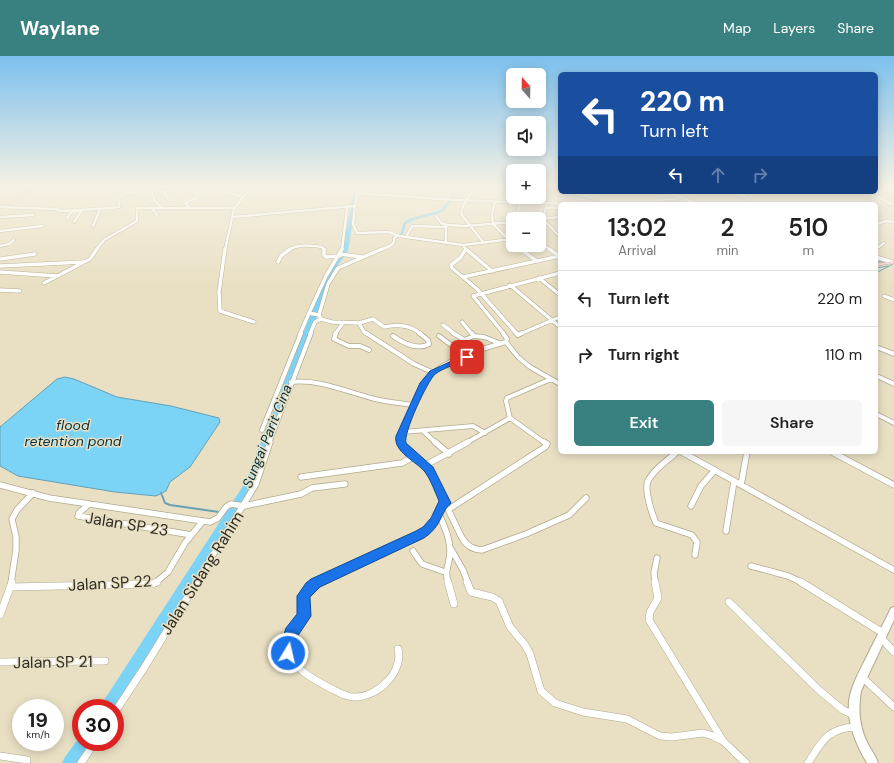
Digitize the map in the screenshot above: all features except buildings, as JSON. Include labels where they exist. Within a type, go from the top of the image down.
[{"type":"main road","points":[[878,265],[893,262]]},
{"type":"street","points":[[74,222],[78,218]]},
{"type":"street","points":[[93,226],[96,218]]},
{"type":"street","points":[[44,283],[86,262],[97,252],[104,240],[135,222],[138,218]]},
{"type":"street","points":[[233,218],[224,261],[218,307],[220,311],[227,314],[254,322]]},
{"type":"street","points":[[262,430],[326,276],[342,255],[347,218]]},
{"type":"street","points":[[353,218],[355,232],[358,233],[389,232],[397,236],[463,245],[506,240]]},
{"type":"street","points":[[437,218],[446,226]]},
{"type":"street","points":[[464,218],[484,242]]},
{"type":"street","points":[[492,218],[493,224],[506,239]]},
{"type":"street","points":[[546,219],[558,218]]},
{"type":"street","points":[[546,221],[558,235]]},
{"type":"street","points":[[878,223],[886,221],[894,222]]},
{"type":"street","points":[[406,237],[412,226],[506,223]]},
{"type":"street","points":[[0,231],[43,226]]},
{"type":"street","points":[[446,226],[446,242]]},
{"type":"street","name":"Jalan Sidang Rahim","points":[[124,699],[256,484],[291,382],[315,322],[320,316],[327,289],[335,272],[338,268],[361,256],[390,246],[394,242],[394,237],[397,236]]},
{"type":"street","points":[[0,246],[10,244],[14,240]]},
{"type":"street","points":[[878,248],[884,243]]},
{"type":"street","points":[[463,245],[466,250],[492,271]]},
{"type":"street","points":[[278,262],[286,250],[300,246],[322,248],[324,249],[324,255],[326,257],[342,255],[361,256]]},
{"type":"street","points":[[546,247],[558,255]]},
{"type":"street","points":[[466,250],[451,266],[481,293],[518,335],[558,318]]},
{"type":"street","points":[[524,252],[537,261]]},
{"type":"street","points":[[0,259],[35,254]]},
{"type":"street","points":[[463,277],[558,256]]},
{"type":"street","points":[[878,258],[893,262]]},
{"type":"street","points":[[0,266],[86,262]]},
{"type":"street","points":[[0,272],[13,272],[25,275],[59,276]]},
{"type":"street","points":[[558,273],[473,295],[473,297],[508,339],[506,342],[526,365],[558,383]]},
{"type":"street","points":[[539,278],[558,293]]},
{"type":"street","points":[[510,285],[558,326]]},
{"type":"street","points":[[0,290],[20,291]]},
{"type":"street","points":[[884,296],[894,300]]},
{"type":"street","points":[[310,314],[320,316],[332,322],[359,323],[373,318],[384,327],[397,324],[410,326],[428,340],[429,344],[419,348],[393,336]]},
{"type":"street","points":[[462,322],[474,336]]},
{"type":"street","points":[[343,323],[334,336],[334,339],[349,346],[360,346],[369,350]]},
{"type":"street","points":[[359,323],[364,332],[414,364],[432,372]]},
{"type":"street","points":[[443,325],[458,337],[481,350]]},
{"type":"street","points":[[439,336],[467,357]]},
{"type":"street","points":[[464,340],[474,336],[484,337],[500,343]]},
{"type":"street","points":[[506,342],[481,350],[432,372],[414,405],[400,441],[402,445],[426,465],[462,538],[469,548],[482,550],[526,534],[569,515],[586,498]]},
{"type":"street","points":[[878,348],[894,354]]},
{"type":"street","points":[[879,377],[894,384]]},
{"type":"street","points":[[448,509],[545,447],[547,444],[510,418],[506,401],[507,398],[551,379]]},
{"type":"street","points":[[291,382],[298,380],[312,382],[372,399],[414,405]]},
{"type":"street","points":[[878,415],[894,423]]},
{"type":"street","points":[[426,465],[510,418]]},
{"type":"street","points":[[403,432],[473,426],[485,433]]},
{"type":"street","points":[[423,431],[448,454]]},
{"type":"street","points":[[675,454],[652,474],[648,481],[647,489],[656,523],[692,535],[697,542],[695,555]]},
{"type":"street","points":[[686,454],[894,570]]},
{"type":"street","points":[[741,484],[747,454]]},
{"type":"street","points":[[836,454],[894,484]]},
{"type":"street","points":[[301,477],[402,462],[415,456]]},
{"type":"street","points":[[691,506],[701,486],[715,470]]},
{"type":"street","points":[[726,531],[734,481]]},
{"type":"street","points":[[0,485],[49,498],[210,522],[218,518],[228,506],[233,504],[243,505],[289,498],[312,488],[345,484]]},
{"type":"street","points":[[0,615],[11,587],[14,572],[16,538],[11,521],[13,516],[33,493]]},
{"type":"street","points":[[398,649],[400,656],[396,673],[384,685],[369,693],[353,698],[339,693],[296,666],[291,661],[288,653],[291,633],[304,616],[304,596],[310,587],[420,534],[432,526],[442,505],[446,503]]},
{"type":"street","name":"Jalan SP 23","points":[[89,504],[79,513],[78,516],[192,535]]},
{"type":"street","points":[[438,514],[450,540],[451,549],[444,572],[454,604]]},
{"type":"street","name":"Jalan SP 22","points":[[11,587],[152,584],[166,577],[192,535],[204,521]]},
{"type":"street","points":[[451,549],[463,570],[471,592],[492,597],[498,601],[507,622],[530,654],[541,691],[555,703],[583,712],[627,719],[660,736],[672,737],[703,733],[723,741]]},
{"type":"street","points":[[413,551],[422,564],[444,572]]},
{"type":"street","points":[[657,558],[653,571],[653,578],[658,591],[658,599],[648,611],[649,620],[723,741],[746,763]]},
{"type":"street","points":[[751,566],[788,576],[808,585],[882,635],[894,652]]},
{"type":"street","points":[[729,602],[820,691],[843,710],[854,715]]},
{"type":"street","points":[[873,763],[863,746],[856,727],[854,703],[856,691],[862,677],[894,611]]},
{"type":"street","name":"Jalan SP 21","points":[[0,662],[105,661]]},
{"type":"street","points":[[862,677],[894,707]]},
{"type":"street","points":[[808,763],[824,738],[830,732],[838,728],[856,727]]},
{"type":"street","points":[[81,763],[89,751]]},
{"type":"street","points":[[0,756],[27,760]]},
{"type":"water","name":"flood retention pond","points":[[65,377],[74,379],[117,397],[171,406],[219,418],[220,422],[190,467],[170,482],[166,491],[156,496],[115,492],[18,476],[0,466],[0,427],[57,379]]},
{"type":"waterway","name":"Sungai Parit Cina","points":[[113,699],[250,485],[330,272],[345,251],[351,218]]},
{"type":"waterway","points":[[401,234],[405,223],[417,218]]},
{"type":"waterway","points":[[878,262],[882,261]]},
{"type":"waterway","points":[[878,272],[893,264]]},
{"type":"waterway","points":[[878,268],[888,266]]},
{"type":"waterway","points":[[161,493],[165,503],[170,505],[219,512]]},
{"type":"waterway","name":"Sungai Parit Cina","points":[[71,763],[79,751]]},
{"type":"route","points":[[288,653],[291,633],[304,616],[304,596],[310,587],[427,530],[432,526],[442,505],[446,503],[426,465],[402,445],[400,441],[414,405],[432,372],[467,357]]}]
